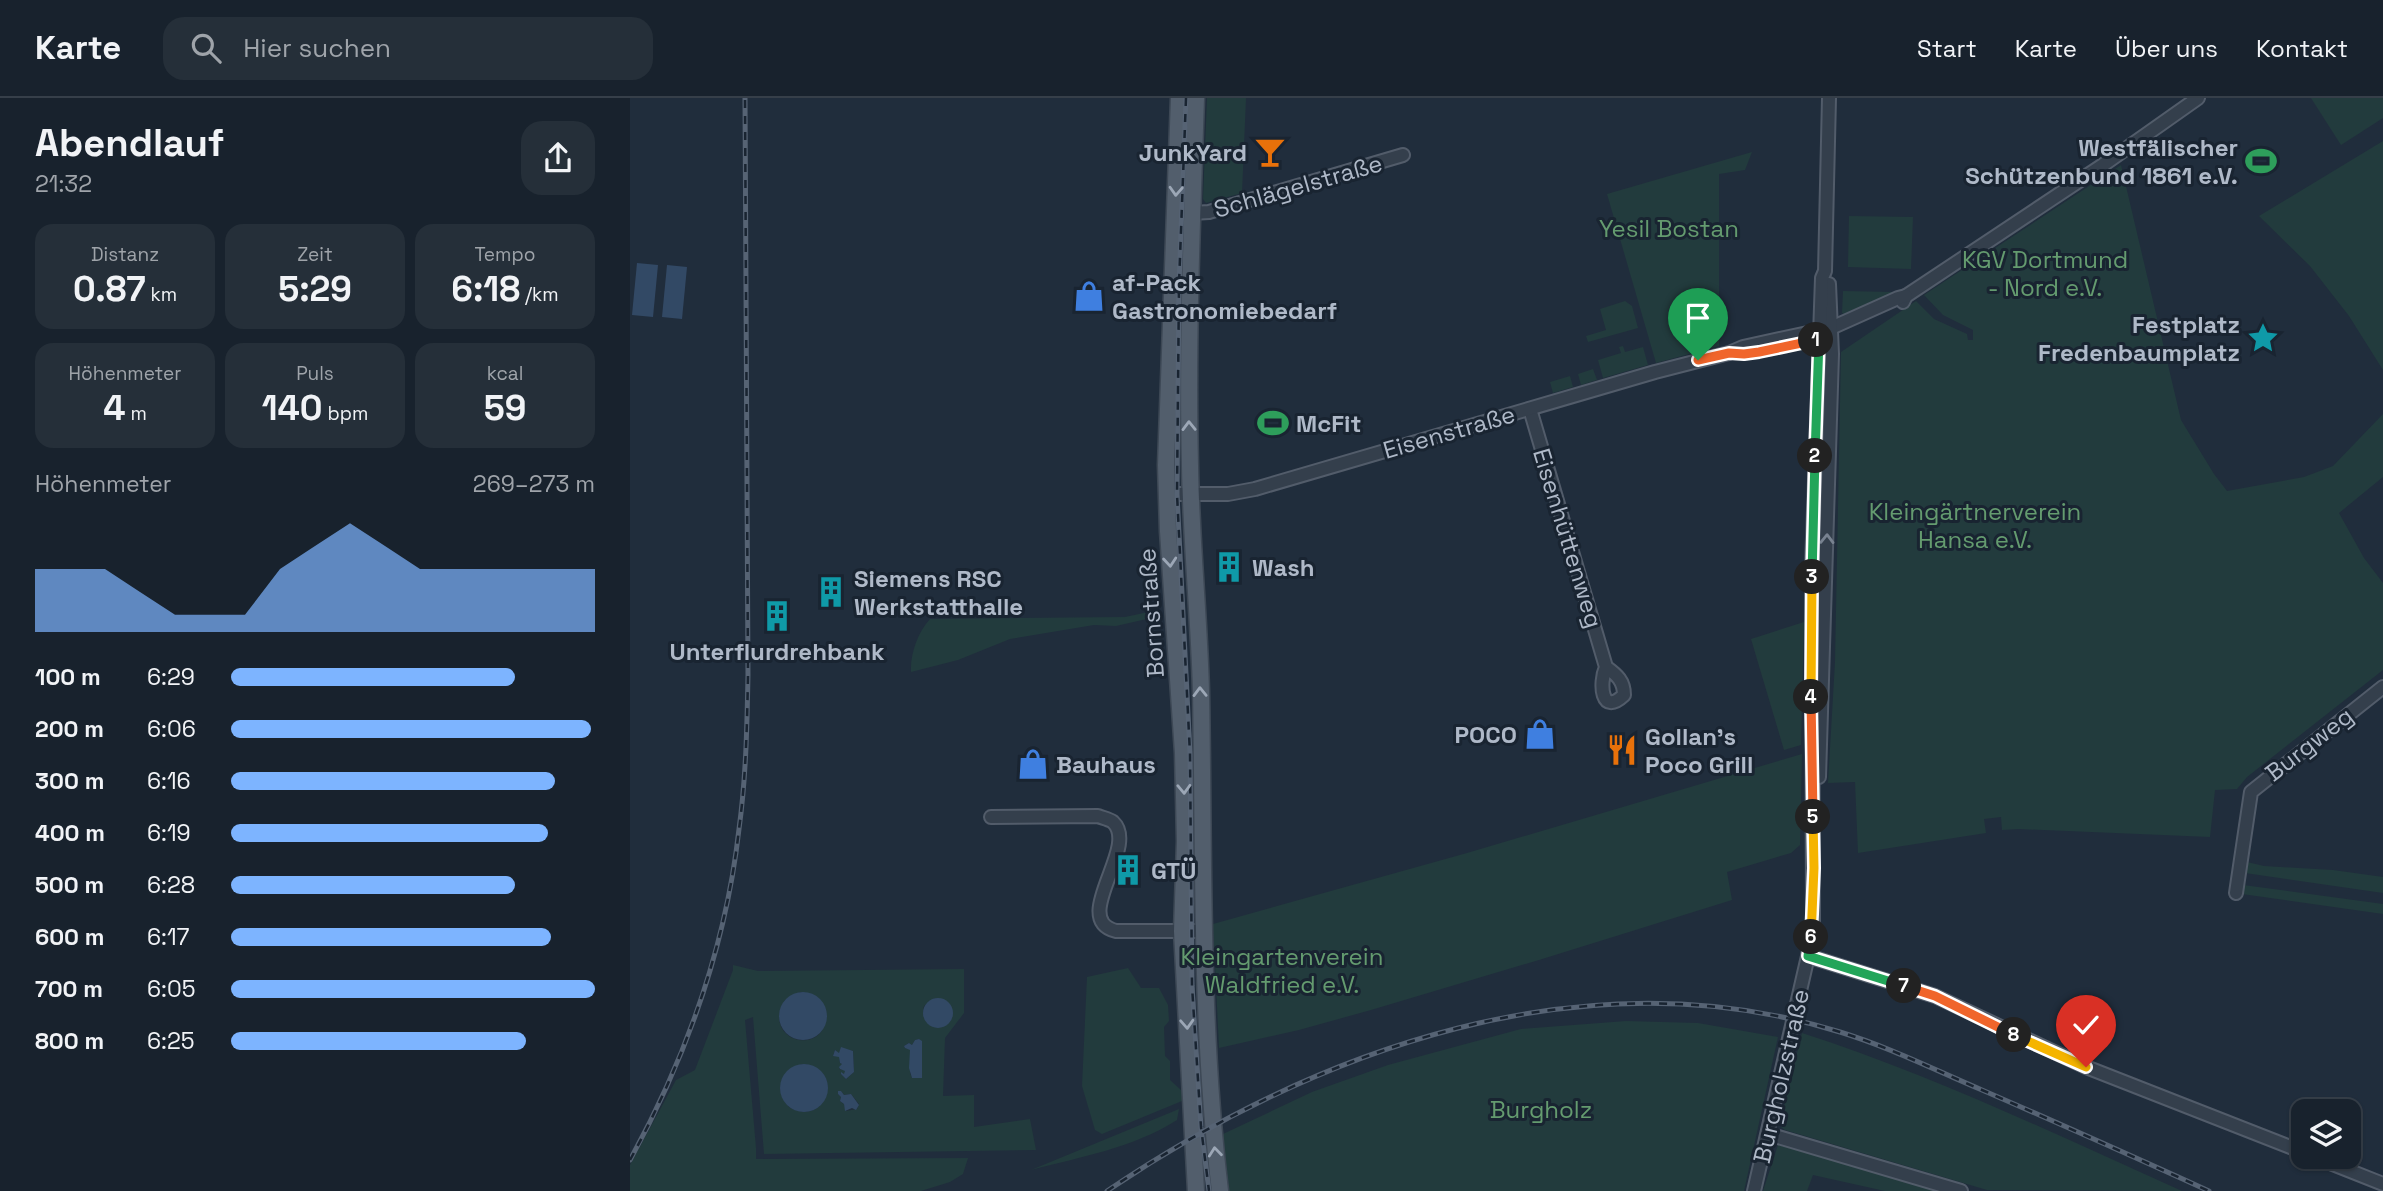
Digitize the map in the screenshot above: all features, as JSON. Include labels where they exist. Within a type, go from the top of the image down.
[{"type":"main road","name":"Bornstraße","points":[[1179,98],[1167,494],[1183,742],[1185,841],[1182,931],[1196,1191]]},
{"type":"main road","name":"Bornstraße","points":[[1196,98],[1188,343],[1191,494],[1200,690],[1204,931],[1212,1113],[1220,1191]]},
{"type":"street","name":"Burgholzstraße","points":[[1754,1191],[1813,925],[1815,779],[1812,565],[1825,334],[1822,278],[1825,271],[1829,98]]},
{"type":"street","name":"Eisenstraße","points":[[1167,494],[1231,493],[1255,489],[1743,347],[1825,334],[1888,311],[1902,303],[1906,296],[2198,98]]},
{"type":"street","name":"Schlägelstraße","points":[[1192,213],[1209,212],[1403,155]]},
{"type":"street","name":"Eisenhüttenweg","points":[[1530,409],[1606,667]]},
{"type":"street","name":"Burgweg","points":[[2236,892],[2251,792],[2383,687]]},
{"type":"street","points":[[991,817],[1098,816],[1109,820],[1118,830],[1119,843],[1099,908],[1102,922],[1116,931],[1204,931]]},
{"type":"street","points":[[1808,956],[1935,996],[2086,1067],[2291,1147]]},
{"type":"street","points":[[1768,1134],[1961,1191]]},
{"type":"street","points":[[2345,1169],[2383,1184]]},
{"type":"green space","points":[[1207,98],[1246,98],[1242,193],[1206,203],[1203,199]]},
{"type":"green space","points":[[2311,98],[2383,98],[2383,118],[2341,145]]},
{"type":"green space","points":[[2383,141],[2383,370],[2349,316],[2310,266],[2259,216]]},
{"type":"green space","name":"Yesil Bostan","points":[[1752,152],[1745,170],[1719,174],[1719,346],[1656,363],[1607,194]]},
{"type":"green space","points":[[2121,165],[2181,420],[2227,491],[2304,477],[2333,466],[2383,414],[2383,477],[2339,513],[2364,558],[2383,583],[2383,670],[2247,777],[2237,789],[2215,790],[2210,837],[2002,830],[2001,817],[1984,819],[1986,833],[1858,853],[1855,782],[1828,783],[1835,662],[1841,352],[1916,301],[1934,319],[1967,334],[1968,340],[1973,340],[1973,330],[1943,315],[1924,295]]},
{"type":"green space","points":[[1849,216],[1913,217],[1911,269],[1848,267]]},
{"type":"green space","points":[[1843,291],[1894,292],[1844,314]]},
{"type":"green space","points":[[1625,301],[1632,306],[1638,328],[1588,342],[1586,336],[1606,330],[1600,309]]},
{"type":"green space","points":[[1623,346],[1625,352],[1643,347],[1648,365],[1603,378],[1598,360],[1621,353],[1619,347]]},
{"type":"green space","points":[[1593,369],[1597,380],[1581,385],[1578,374]]},
{"type":"green space","points":[[1570,376],[1573,387],[1553,393],[1550,382]]},
{"type":"green space","points":[[1158,610],[1160,616],[1116,626],[1094,625],[1010,639],[958,660],[911,672],[916,644],[930,619],[1125,617]]},
{"type":"green space","points":[[1804,622],[1801,745],[1784,750],[1751,639]]},
{"type":"green space","name":"Kleingartenverein Waldfried e.V.","points":[[1802,754],[1800,845],[1791,853],[1727,872],[1732,900],[1371,1010],[1219,1048],[1213,924],[1467,853]]},
{"type":"green space","points":[[2247,862],[2264,866],[2333,870],[2383,877],[2383,893],[2245,873]]},
{"type":"green space","points":[[2243,885],[2383,904],[2383,914],[2242,894]]},
{"type":"green space","points":[[733,965],[758,971],[964,969],[964,1013],[945,1038],[943,1096],[974,1095],[974,1127],[1030,1119],[1036,1150],[764,1154],[753,1017],[745,1020],[756,1159],[968,1158],[963,1174],[950,1182],[921,1191],[630,1191],[630,1165],[676,1080],[695,1070]],"holes":[[[800,992],[816,997],[826,1010],[824,1026],[818,1035],[808,1040],[788,1035],[781,1026],[779,1015],[785,1000]],[[935,998],[944,1000],[951,1008],[950,1021],[944,1026],[931,1026],[924,1017],[924,1006]],[[915,1040],[921,1041],[921,1078],[912,1078],[910,1073],[910,1049],[904,1046],[909,1043],[912,1045]],[[841,1048],[853,1051],[854,1072],[846,1079],[841,1074],[845,1074],[845,1070],[839,1069],[843,1064],[840,1063],[839,1056],[833,1056],[835,1050],[839,1054]],[[802,1064],[816,1068],[824,1076],[826,1095],[821,1104],[813,1110],[802,1112],[789,1107],[781,1094],[782,1081],[789,1071]],[[841,1091],[844,1095],[851,1094],[859,1104],[857,1109],[846,1111],[840,1101],[838,1094]]]},
{"type":"green space","points":[[1128,968],[1141,988],[1159,988],[1168,1005],[1169,1021],[1164,1027],[1165,1056],[1170,1061],[1170,1080],[1182,1091],[1182,1101],[1102,1134],[1095,1130],[1082,1086],[1087,977]]},
{"type":"green space","name":"Burgholz","points":[[1626,1021],[1698,1023],[1778,1037],[1744,1191],[1229,1191],[1223,1134],[1312,1092],[1388,1065],[1521,1029]]},
{"type":"green space","points":[[1802,1033],[1947,1087],[2182,1191],[1987,1190],[1785,1130],[1780,1122]]},
{"type":"green space","points":[[1179,1109],[1177,1120],[1143,1138],[1106,1151],[1031,1170]]},
{"type":"green space","points":[[1778,1145],[1945,1191],[1885,1191],[1813,1175],[1807,1191],[1763,1191]]},
{"type":"water","points":[[637,263],[658,265],[653,317],[632,315]]},
{"type":"water","points":[[667,265],[687,267],[682,319],[662,317]]},
{"type":"water","points":[[803,992],[820,999],[827,1016],[820,1033],[803,1040],[786,1033],[779,1016],[786,999]]},
{"type":"water","points":[[938,998],[944,999],[952,1007],[952,1019],[944,1027],[938,1028],[932,1027],[924,1019],[923,1013],[924,1007],[932,999]]},
{"type":"water","points":[[919,1039],[922,1041],[922,1078],[912,1078],[909,1068],[910,1050],[904,1046],[909,1043],[912,1045]]},
{"type":"water","points":[[841,1047],[853,1051],[854,1072],[846,1079],[841,1074],[845,1071],[839,1067],[842,1064],[839,1057],[833,1056],[835,1050],[839,1053]]},
{"type":"water","points":[[804,1064],[821,1071],[828,1088],[821,1105],[804,1112],[787,1105],[780,1088],[787,1071]]},
{"type":"water","points":[[838,1091],[844,1095],[851,1094],[859,1105],[856,1110],[852,1108],[845,1111]]},
{"type":"railway","points":[[630,1160],[669,1082],[701,1000],[724,915],[741,810],[748,675],[745,98]]},
{"type":"railway","points":[[1186,98],[1179,284],[1177,494],[1190,754],[1192,986],[1201,1127],[1209,1191]]},
{"type":"railway","points":[[1107,1191],[1189,1140],[1275,1095],[1365,1057],[1457,1028],[1552,1010],[1648,1003],[1744,1010],[1858,1038],[1912,1059],[2209,1191]]},
{"type":"place","name":"JunkYard","points":[[1270,152]]},
{"type":"place","name":"Westfälischer Schützenbund 1861 e.V.","points":[[2261,161]]},
{"type":"place","name":"af-Pack Gastronomiebedarf","points":[[1089,296]]},
{"type":"place","name":"Festplatz Fredenbaumplatz","points":[[2263,338]]},
{"type":"place","name":"McFit","points":[[1273,423]]},
{"type":"place","name":"Wash","points":[[1229,567]]},
{"type":"place","name":"Siemens RSC Werkstatthalle","points":[[831,592]]},
{"type":"place","name":"Unterflurdrehbank","points":[[777,616]]},
{"type":"place","name":"POCO","points":[[1540,734]]},
{"type":"place","name":"Gollan's Poco Grill","points":[[1622,750]]},
{"type":"place","name":"Bauhaus","points":[[1033,764]]},
{"type":"place","name":"GTÜ","points":[[1128,870]]},
{"type":"route","points":[[1698,360],[1729,353],[1759,352],[1819,339],[1811,615],[1813,925],[1808,956],[1935,996],[2086,1067]]},
{"type":"park label","name":"KGV Dortmund - Nord e.V.","points":[[2045,273]]},
{"type":"park label","name":"Kleingärtnerverein Hansa e.V.","points":[[1975,525]]}]
